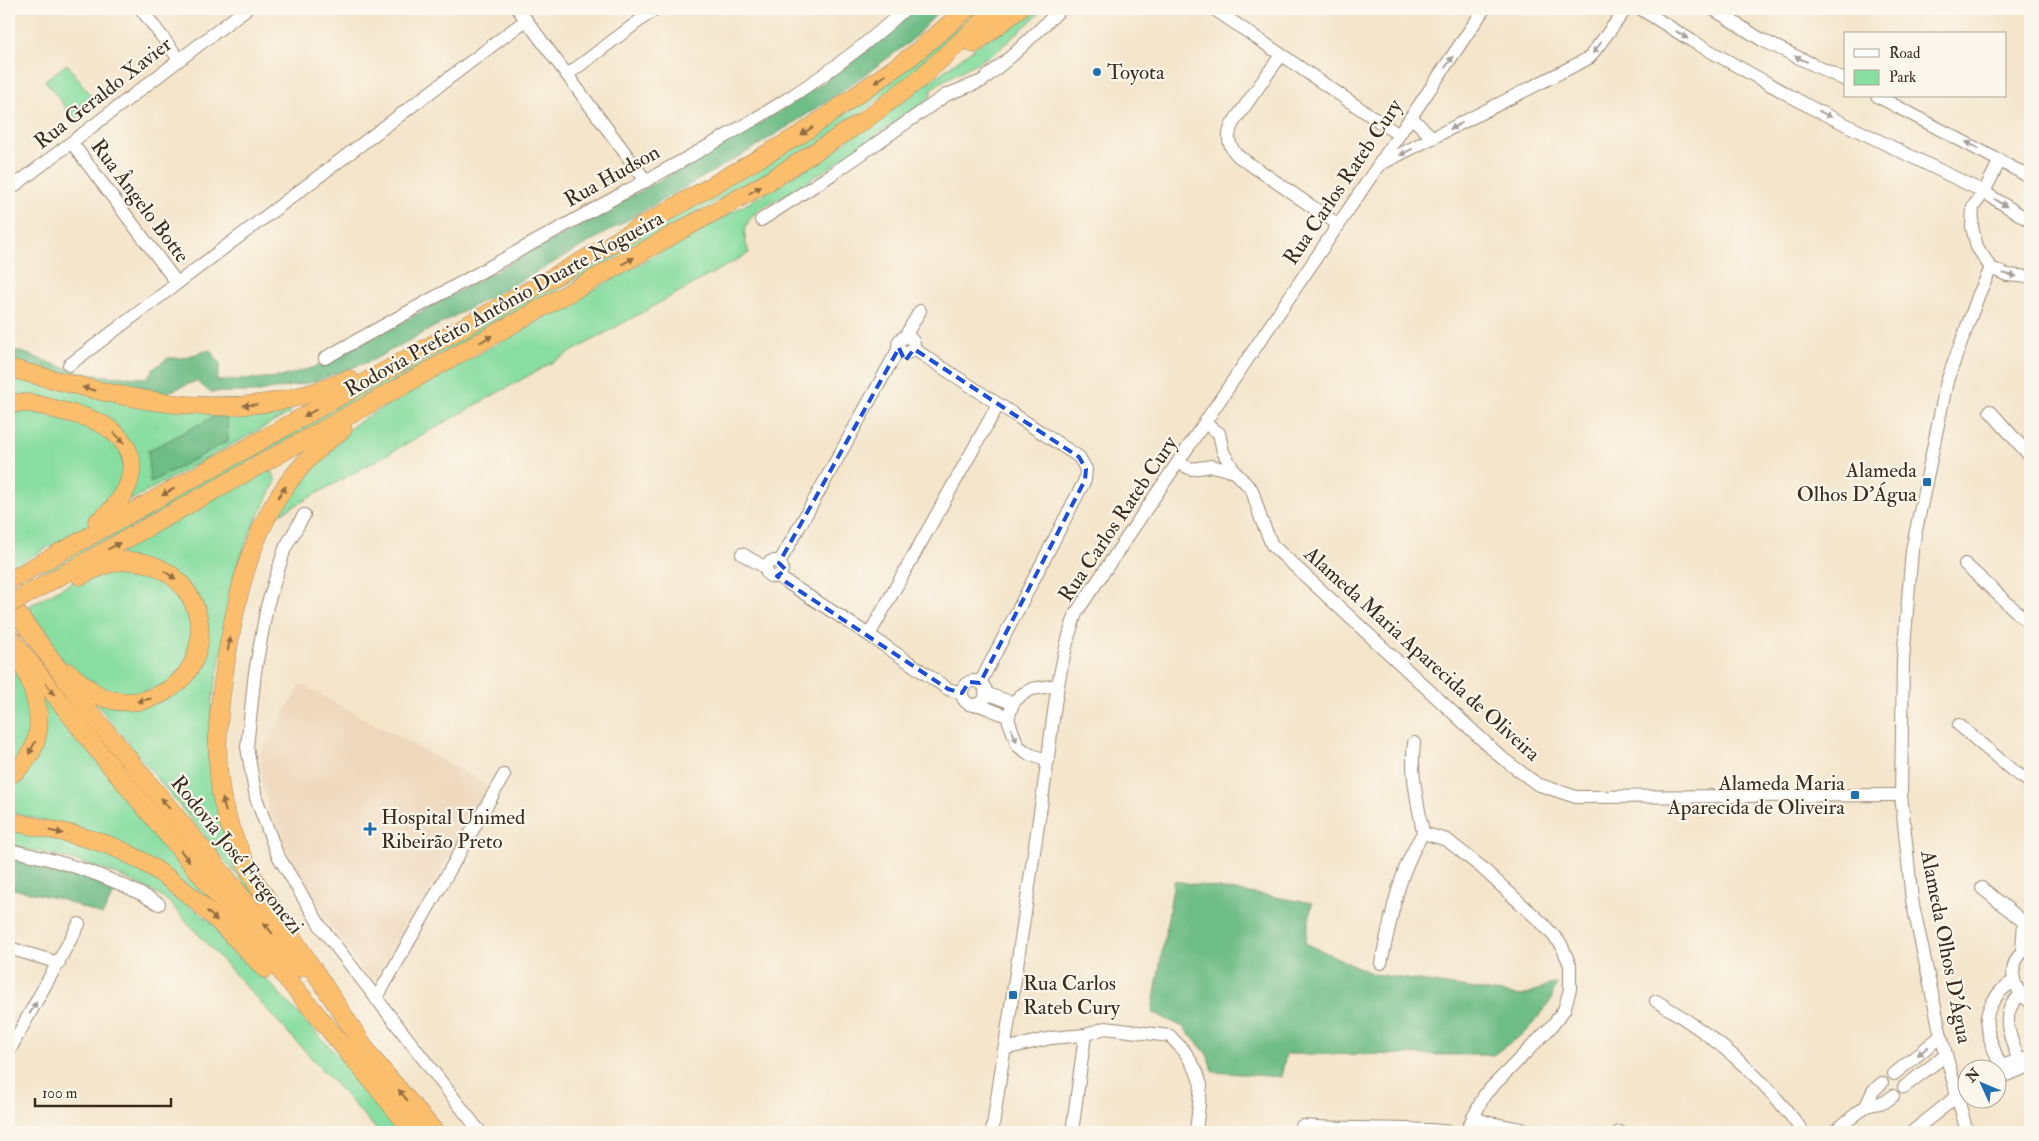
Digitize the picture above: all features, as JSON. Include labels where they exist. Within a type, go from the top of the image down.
[{"type":"highway","points":[[913,55],[957,9]]},
{"type":"highway","name":"Rodovia Prefeito Antônio Duarte Nogueira","points":[[13,579],[443,337],[566,270],[803,133],[913,55],[967,9]]},
{"type":"highway","name":"Rodovia Prefeito Antônio Duarte Nogueira","points":[[9,603],[759,188],[865,120],[919,79],[997,9]]},
{"type":"highway","points":[[865,120],[932,76],[1019,9]]},
{"type":"highway","points":[[9,368],[143,401],[186,406],[229,407],[264,404],[328,389],[443,337]]},
{"type":"highway","points":[[364,1060],[257,884],[236,841],[222,794],[218,768],[221,693],[238,592],[246,565],[265,519],[278,496],[295,474],[327,440],[457,355]]},
{"type":"highway","points":[[9,404],[28,403],[40,405],[83,416],[100,423],[118,437],[126,448],[131,460],[130,484],[120,502],[100,520],[37,565]]},
{"type":"highway","points":[[26,595],[54,587],[98,568],[118,562],[137,561],[160,568],[179,581],[193,600],[198,618],[200,634],[197,652],[185,674],[164,693],[138,702],[112,700],[93,692],[71,675],[40,646]]},
{"type":"highway","name":"Rodovia José Fregonezi","points":[[9,603],[90,712],[364,1060],[414,1132]]},
{"type":"highway","points":[[9,636],[35,693],[40,722],[38,735],[31,752],[9,776]]},
{"type":"highway","name":"Rodovia José Fregonezi","points":[[9,636],[102,754],[364,1060],[435,1132]]},
{"type":"highway","points":[[9,821],[92,840],[115,848],[134,857],[168,878],[232,935],[364,1060]]},
{"type":"street","points":[[141,9],[180,59]]},
{"type":"street","name":"Rua Geraldo Xavier","points":[[9,190],[246,9]]},
{"type":"street","points":[[518,9],[646,181]]},
{"type":"street","points":[[567,75],[655,9]]},
{"type":"street","name":"Rua Hudson","points":[[325,358],[748,123],[822,76],[882,30],[905,9]]},
{"type":"street","points":[[761,220],[834,173],[946,96],[982,82],[1015,54],[1060,9]]},
{"type":"street","points":[[1214,9],[1399,135]]},
{"type":"street","name":"Rua Carlos Rateb Cury","points":[[992,1132],[1058,685],[1066,641],[1076,614],[1206,424],[1484,9]]},
{"type":"street","points":[[1378,166],[1589,58],[1626,9]]},
{"type":"street","points":[[1642,9],[1692,41],[1812,108],[1984,192],[2030,221]]},
{"type":"street","points":[[1713,9],[1762,40],[1844,80]]},
{"type":"street","points":[[69,365],[526,20]]},
{"type":"street","points":[[1281,55],[1233,123],[1229,133],[1229,143],[1238,156],[1339,225]]},
{"type":"street","points":[[1881,98],[2030,177]]},
{"type":"street","points":[[1412,116],[1434,138]]},
{"type":"street","name":"Rua Ângelo Botte","points":[[72,143],[177,284]]},
{"type":"street","points":[[2000,160],[1984,192],[1973,207],[1972,227],[1977,248],[1991,268],[2007,275],[2030,277]]},
{"type":"street","name":"Alameda Olhos D'Água","points":[[1956,1097],[1912,900],[1901,795],[1903,660],[1912,550],[1947,381],[1979,294],[1991,268]]},
{"type":"street","points":[[779,563],[920,311]]},
{"type":"street","points":[[901,343],[910,338],[914,341],[914,349],[1078,457],[1086,469],[1086,480],[983,688],[983,700],[977,704]]},
{"type":"street","points":[[869,635],[998,404]]},
{"type":"street","points":[[1990,411],[2030,456]]},
{"type":"street","name":"Alameda Maria Aparecida de Oliveira","points":[[1206,424],[1219,432],[1223,452],[1235,472],[1252,490],[1272,546],[1502,758],[1537,784],[1576,797],[1901,795]]},
{"type":"street","points":[[1212,466],[1223,452]]},
{"type":"street","points":[[1179,463],[1191,469],[1212,466],[1235,472]]},
{"type":"street","points":[[304,515],[285,548],[267,606],[255,672],[247,747],[256,798],[277,854],[321,927],[480,1132]]},
{"type":"street","points":[[742,554],[766,568],[769,576],[777,576],[948,689],[962,694],[967,702],[1009,717]]},
{"type":"street","points":[[766,568],[772,561],[779,563]]},
{"type":"street","points":[[777,576],[782,570],[779,563]]},
{"type":"street","points":[[1965,564],[2030,624]]},
{"type":"street","points":[[962,694],[964,686],[969,682],[1013,703]]},
{"type":"street","points":[[1048,761],[1029,754],[1018,746],[1012,732],[1009,717],[1013,703],[1022,695],[1032,689],[1058,685]]},
{"type":"street","points":[[1958,725],[2030,782]]},
{"type":"street","points":[[1381,963],[1400,880],[1410,854],[1422,833],[1412,759],[1414,743]]},
{"type":"street","points":[[376,999],[504,775]]},
{"type":"street","points":[[1422,833],[1447,840],[1481,867],[1543,924],[1561,944],[1570,966],[1570,989],[1564,1010],[1552,1026],[1485,1094],[1466,1132]]},
{"type":"street","points":[[9,850],[87,869],[115,880],[159,904]]},
{"type":"street","points":[[1982,888],[2027,924],[2026,948],[2016,960],[2013,970],[2014,981],[2026,999],[2010,1006],[2006,1020],[2025,1063],[2004,1076],[1987,1026],[1995,1000],[2006,986],[2014,981]]},
{"type":"street","points":[[9,1051],[80,924]]},
{"type":"street","points":[[9,948],[59,963]]},
{"type":"street","points":[[1656,1001],[1710,1036],[1745,1065],[1770,1091],[1802,1132]]},
{"type":"street","points":[[1987,1026],[2006,1020]]},
{"type":"street","points":[[1004,1049],[1051,1038],[1085,1035],[1105,1028],[1170,1036],[1185,1052],[1196,1070],[1201,1085],[1196,1132]]},
{"type":"street","points":[[1072,1132],[1085,1035]]},
{"type":"street","points":[[1894,1074],[1941,1036]]},
{"type":"street","points":[[1904,1087],[1946,1055]]},
{"type":"street","points":[[1834,1132],[1866,1106],[1873,1091],[1882,1083]]},
{"type":"street","points":[[1866,1106],[1885,1102],[1893,1096]]},
{"type":"street","points":[[1912,1132],[1956,1097]]},
{"type":"street","name":"Alameda Olhos D'Água","points":[[1960,1108],[1968,1132]]},
{"type":"street","points":[[1473,1117],[1489,1123],[1532,1131]]},
{"type":"street","points":[[1302,1126],[1343,1129],[1418,1128],[1451,1132]]},
{"type":"highlighted area","points":[[899,348],[905,361],[914,349],[1079,457],[1086,469],[1085,480],[980,683],[969,682],[962,693],[948,689],[777,576],[786,570],[779,563]]},
{"type":"shaded area","name":"Hospital Unimed Ribeirão Preto","points":[[301,684],[482,782],[486,788],[386,972],[377,979],[368,978],[329,923],[280,842],[270,816],[262,782],[260,754]]},
{"type":"green space","points":[[914,9],[941,9],[911,41],[833,98],[752,149],[544,268],[373,360],[313,382],[259,392],[210,392],[196,381],[161,395],[9,365],[9,349],[75,371],[106,376],[147,378],[153,369],[168,358],[182,358],[210,350],[220,364],[217,381],[281,377],[321,365],[747,131],[818,87],[883,37]]},
{"type":"green space","points":[[978,9],[991,9],[959,38],[825,141],[31,584],[29,579],[819,132],[890,82]]},
{"type":"green space","points":[[1025,9],[1044,9],[995,53],[939,83],[931,90],[930,98],[830,167],[753,215],[747,224],[745,232],[745,241],[749,253],[269,520],[283,496],[343,433],[368,416],[786,180],[890,110]]},
{"type":"green space","points":[[67,64],[96,103],[75,120],[45,80]]},
{"type":"green space","points":[[9,372],[66,386],[287,406],[291,411],[129,501],[119,433],[9,400]]},
{"type":"green space","points":[[30,411],[94,426],[120,446],[126,482],[96,521],[9,569],[9,412]]},
{"type":"green space","points":[[213,417],[227,418],[228,441],[150,483],[148,451]]},
{"type":"green space","points":[[266,468],[272,472],[276,481],[251,531],[234,576],[229,615],[212,701],[209,734],[212,776],[263,907],[84,689],[114,706],[185,680],[200,601],[122,556],[119,550]]},
{"type":"green space","points":[[117,565],[158,572],[189,602],[196,647],[171,684],[122,698],[74,672],[20,611],[76,580]]},
{"type":"green space","points":[[9,658],[28,700],[31,728],[28,741],[21,754],[9,766]]},
{"type":"green space","points":[[43,696],[215,903],[214,908],[110,838],[9,812],[9,783],[15,779]]},
{"type":"green space","points":[[9,825],[62,836],[141,864],[219,929],[351,1070],[402,1132],[379,1132],[168,901],[111,872],[9,845]]},
{"type":"green space","points":[[9,856],[76,872],[118,887],[102,915],[60,899],[9,888]]},
{"type":"green space","points":[[1174,881],[1312,903],[1305,943],[1373,974],[1522,996],[1557,982],[1550,1002],[1528,1030],[1493,1055],[1286,1054],[1281,1077],[1213,1072],[1207,1054],[1183,1027],[1152,1012]]},
{"type":"place","name":"Toyota","points":[[1097,72]]},
{"type":"place","name":"Alameda Olhos D'Água","points":[[1927,482]]},
{"type":"place","name":"Alameda Maria Aparecida de Oliveira","points":[[1855,795]]},
{"type":"place","name":"Hospital Unimed Ribeirão Preto","points":[[370,829]]},
{"type":"place","name":"Rua Carlos Rateb Cury","points":[[1013,995]]}]
